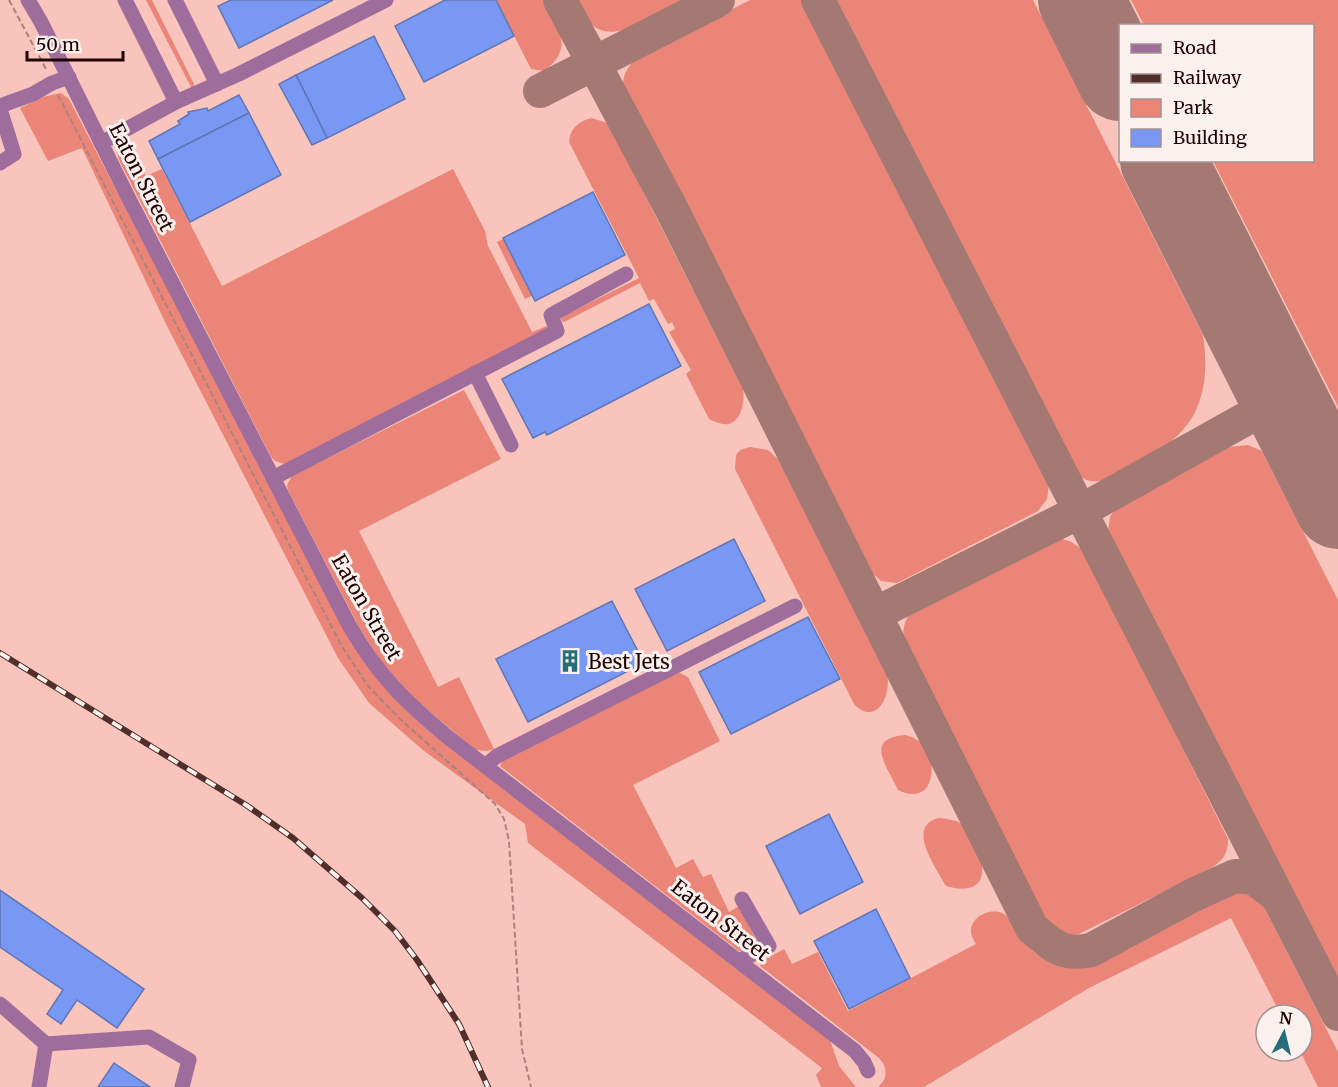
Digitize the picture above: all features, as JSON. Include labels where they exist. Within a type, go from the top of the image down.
[{"type":"street","points":[[125,0],[176,102]]},
{"type":"street","points":[[175,0],[217,84]]},
{"type":"street","points":[[101,143],[176,102],[386,0]]},
{"type":"street","name":"Eaton Street","points":[[32,1],[128,197],[349,625],[363,650],[382,676],[411,706],[485,766],[855,1051],[868,1071]]},
{"type":"street","points":[[0,163],[14,154],[0,107],[33,94],[52,82],[69,77]]},
{"type":"street","points":[[273,478],[557,331],[551,315],[626,274]]},
{"type":"street","points":[[476,373],[511,445]]},
{"type":"street","points":[[485,766],[497,756],[795,606]]},
{"type":"street","points":[[739,961],[769,946],[742,899]]},
{"type":"street","points":[[0,1004],[46,1044],[149,1037],[189,1060],[182,1087]]},
{"type":"street","points":[[39,1087],[46,1044]]},
{"type":"path","points":[[509,841],[522,1049],[531,1087]]},
{"type":"green space","points":[[146,0],[152,0],[194,84],[193,88],[191,87]]},
{"type":"green space","points":[[496,0],[544,0],[561,37],[561,46],[553,63],[544,71],[531,69]]},
{"type":"green space","points":[[577,0],[684,0],[623,30],[613,32],[594,26]]},
{"type":"green space","points":[[750,0],[802,0],[804,2],[1049,485],[1047,499],[1038,511],[897,583],[881,581],[870,571],[624,92],[625,74],[635,59]]},
{"type":"green space","points":[[837,0],[1033,0],[1203,335],[1205,376],[1198,406],[1185,427],[1163,448],[1107,479],[1089,481],[1079,475]]},
{"type":"green space","points":[[1131,0],[1338,0],[1338,407],[1214,162],[1314,162],[1314,24],[1143,24]]},
{"type":"green space","points":[[61,93],[69,99],[351,643],[378,679],[429,731],[830,1040],[839,1066],[856,1087],[821,1087],[816,1075],[822,1068],[528,843],[525,824],[424,751],[369,703],[338,658],[167,326],[82,148],[48,161],[20,108],[43,97]]},
{"type":"green space","points":[[592,118],[607,123],[612,130],[743,389],[740,414],[729,424],[721,424],[709,419],[686,374],[691,370],[669,332],[675,329],[672,322],[668,324],[654,299],[649,301],[640,283],[562,321],[561,318],[565,315],[639,278],[569,142],[576,126]]},
{"type":"green space","points":[[127,139],[146,176],[162,169],[222,286],[453,169],[485,231],[488,246],[532,332],[547,326],[550,330],[284,464],[275,461],[119,160],[118,147]]},
{"type":"green space","points":[[503,239],[532,296],[525,299],[497,242]]},
{"type":"green space","points":[[464,390],[501,459],[359,531],[438,687],[459,677],[494,749],[487,751],[476,750],[419,703],[388,671],[360,629],[287,485],[292,476]]},
{"type":"green space","points":[[1248,445],[1262,451],[1338,600],[1338,986],[1108,531],[1110,517],[1118,505],[1230,447]]},
{"type":"green space","points":[[750,447],[768,450],[779,460],[887,673],[885,699],[875,710],[869,712],[862,710],[854,704],[735,469],[736,455],[740,450]]},
{"type":"green space","points":[[1059,538],[1074,544],[1086,555],[1228,839],[1225,855],[1213,867],[1075,936],[1058,933],[1046,922],[903,636],[907,619],[915,608],[1050,540]]},
{"type":"green space","points":[[678,672],[688,677],[720,741],[633,785],[676,868],[693,859],[703,877],[711,874],[729,912],[739,906],[758,944],[744,952],[739,951],[500,766],[503,760]]},
{"type":"green space","points":[[906,735],[917,740],[926,748],[931,761],[929,784],[920,793],[910,794],[898,790],[882,755],[885,741]]},
{"type":"green space","points":[[939,818],[957,821],[969,831],[982,864],[980,880],[975,885],[958,889],[946,886],[930,858],[926,848],[924,829],[929,822]]},
{"type":"green space","points":[[1246,892],[1261,901],[1313,1003],[1275,1003],[1231,918],[1089,988],[924,1087],[878,1087],[886,1073],[879,1058],[760,966],[762,961],[784,949],[792,964],[818,952],[848,1011],[976,944],[971,932],[972,927],[977,918],[987,913],[997,912],[1005,915],[1030,948],[1039,956],[1059,964],[1070,964],[1104,957],[1225,895]]},
{"type":"green space","points":[[1314,1005],[1338,1052],[1338,1087],[1318,1087],[1306,1063],[1314,1063]]},
{"type":"building","points":[[231,0],[333,0],[239,48],[218,6]]},
{"type":"building","points":[[445,0],[496,0],[514,36],[424,82],[395,26]]},
{"type":"building","points":[[374,36],[405,99],[327,138],[296,75]]},
{"type":"building","points":[[296,75],[327,138],[312,145],[279,84]]},
{"type":"building","points":[[239,95],[249,113],[158,159],[149,141],[180,124],[178,121],[189,114],[188,112],[207,108],[208,111]]},
{"type":"building","points":[[249,113],[281,175],[190,222],[158,159]]},
{"type":"building","points":[[593,192],[625,255],[535,301],[503,238]]},
{"type":"building","points":[[649,304],[681,366],[547,435],[545,432],[533,438],[502,379]]},
{"type":"building","points":[[734,539],[765,601],[667,651],[635,589]]},
{"type":"building","name":"Best Jets","points":[[612,601],[644,663],[528,722],[496,659]]},
{"type":"building","points":[[808,617],[840,679],[731,734],[699,672]]},
{"type":"building","points":[[829,814],[863,882],[800,914],[766,846]]},
{"type":"building","points":[[0,890],[144,989],[117,1028],[77,1000],[61,1024],[47,1014],[63,990],[0,947]]},
{"type":"building","points":[[876,909],[910,978],[849,1009],[814,941]]},
{"type":"building","points":[[114,1063],[150,1087],[98,1087]]},
{"type":"taxiway","points":[[560,0],[671,208],[1032,928],[1058,948],[1081,952],[1091,950],[1193,895],[1235,876],[1254,878],[1276,895]]},
{"type":"taxiway","points":[[540,91],[718,0]]},
{"type":"taxiway","points":[[818,0],[1338,1014]]},
{"type":"taxiway","points":[[875,614],[1079,512],[1283,398]]},
{"type":"runway","points":[[1081,0],[1119,76]]},
{"type":"runway","points":[[1164,162],[1338,506]]},
{"type":"railway","points":[[0,653],[246,805],[293,838],[362,898],[395,931],[417,960],[459,1024],[488,1087]]},
{"type":"place","name":"Best Jets","points":[[570,661]]}]
